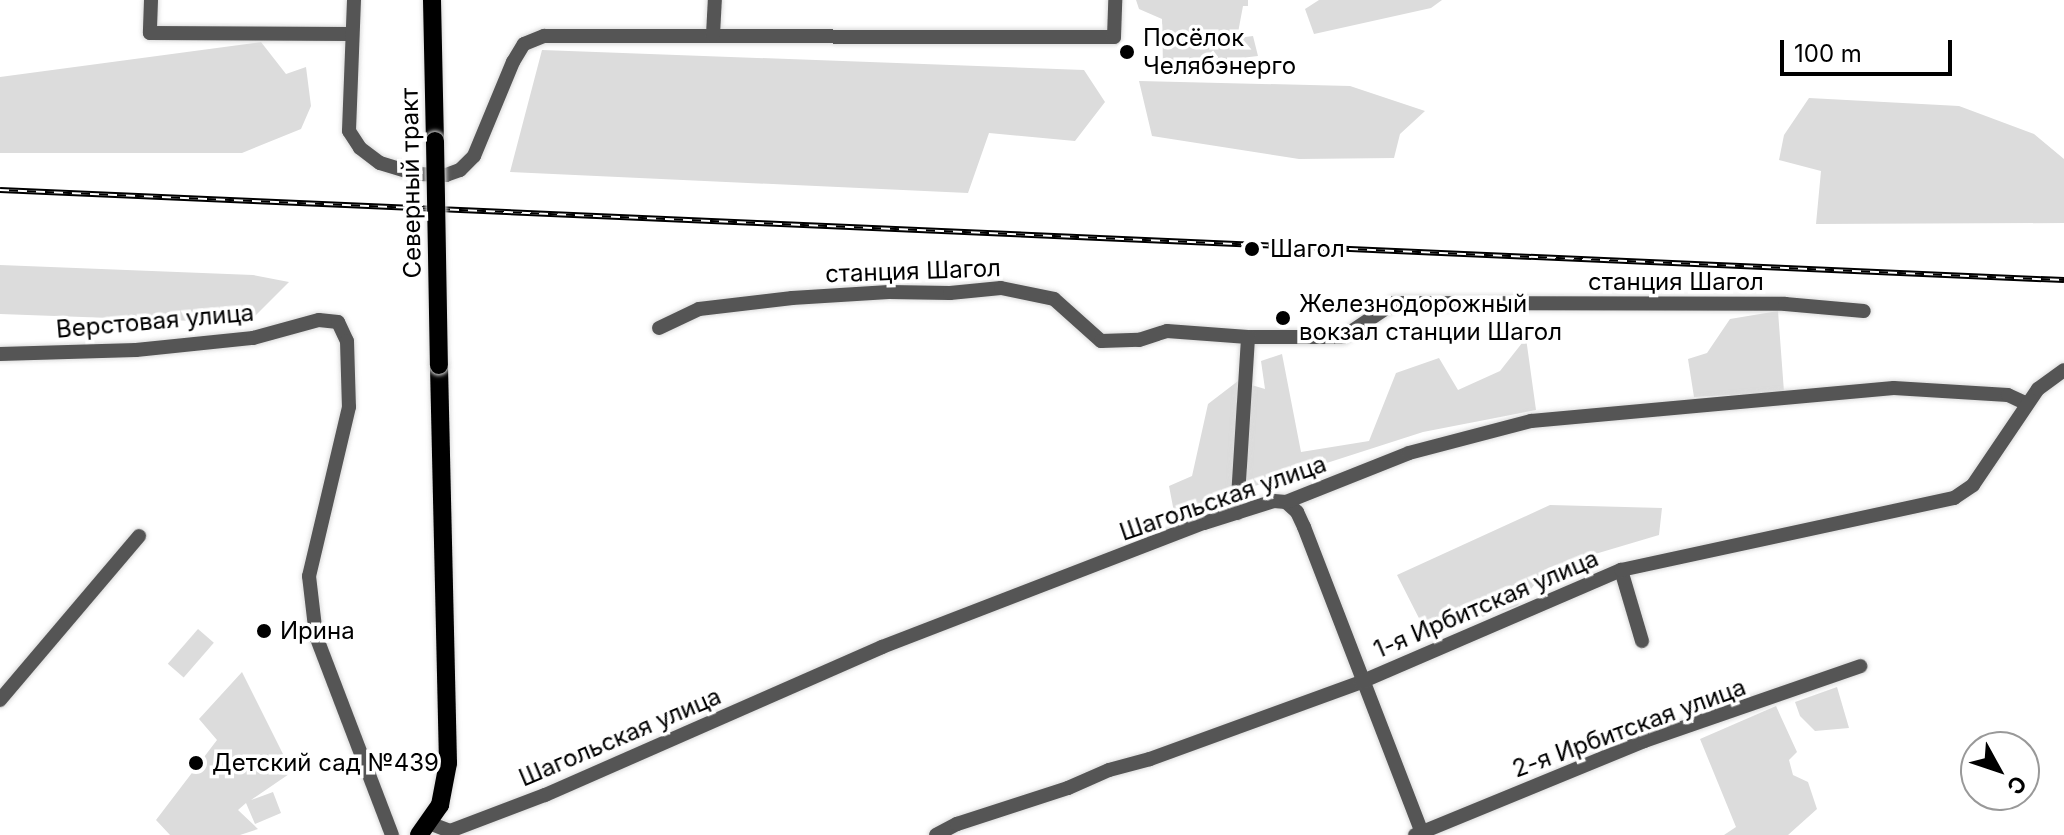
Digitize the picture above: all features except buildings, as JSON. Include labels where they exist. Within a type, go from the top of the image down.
[{"type":"main road","name":"Северный тракт","points":[[424,829],[443,795],[448,763],[432,0]]},
{"type":"street","points":[[151,0],[150,33],[352,34]]},
{"type":"street","points":[[354,0],[349,131],[360,148],[380,163],[417,174],[446,175],[460,170],[474,156],[513,62],[524,44],[544,36],[713,35],[865,39],[1114,37],[1115,0]]},
{"type":"street","points":[[713,35],[715,0]]},
{"type":"street","name":"станция Шагол","points":[[659,328],[699,309],[792,298],[889,292],[950,293],[1001,288],[1054,299],[1101,341],[1139,340],[1167,331],[1248,337],[1343,337],[1394,303],[1785,304],[1864,311]]},
{"type":"street","name":"Верстовая улица","points":[[0,354],[136,350],[239,339],[329,320],[338,322],[347,341],[349,407],[309,576],[316,636],[392,835]]},
{"type":"street","points":[[1237,513],[1248,337]]},
{"type":"street","name":"1-я Ирбитская улица","points":[[936,835],[957,824],[1068,788],[1109,770],[1150,759],[1361,682],[1621,570],[1954,498],[1973,485],[2027,404],[2050,378],[2064,370]]},
{"type":"street","name":"Шагольская улица","points":[[424,829],[450,831],[509,809],[882,647],[1237,513],[1274,501],[1286,502],[1409,453],[1531,421],[1894,388],[2008,395],[2027,404]]},
{"type":"street","points":[[1286,502],[1297,512],[1304,527],[1420,834]]},
{"type":"street","points":[[0,700],[139,536]]},
{"type":"street","points":[[1621,570],[1642,641]]},
{"type":"street","name":"2-я Ирбитская улица","points":[[1420,834],[1644,741],[1860,666]]},
{"type":"shaded area","points":[[1136,0],[1248,0],[1248,6],[1243,6],[1237,38],[1253,36],[1258,56],[1163,67],[1162,19],[1139,9]]},
{"type":"shaded area","points":[[1319,0],[1442,0],[1431,8],[1314,34],[1305,9]]},
{"type":"shaded area","points":[[261,42],[286,74],[306,67],[311,106],[301,129],[242,153],[0,153],[0,77]]},
{"type":"shaded area","points":[[542,50],[1084,70],[1105,102],[1075,141],[989,133],[968,193],[510,172]]},
{"type":"shaded area","points":[[1139,81],[1350,86],[1425,111],[1400,134],[1394,158],[1299,159],[1152,136]]},
{"type":"shaded area","points":[[1809,98],[1959,106],[2034,134],[2064,159],[2064,223],[1816,224],[1821,171],[1779,160],[1784,135]]},
{"type":"shaded area","points":[[0,265],[253,275],[289,282],[248,323],[0,314]]},
{"type":"shaded area","points":[[1778,311],[1784,392],[1694,397],[1688,359],[1707,353],[1730,319]]},
{"type":"shaded area","points":[[1526,338],[1536,410],[1423,432],[1174,512],[1169,486],[1192,476],[1208,404],[1238,381],[1265,389],[1261,361],[1282,354],[1301,452],[1369,441],[1396,373],[1439,358],[1458,390],[1500,371]]},
{"type":"shaded area","points":[[1550,505],[1662,508],[1659,535],[1548,568],[1517,606],[1427,634],[1397,575]]},
{"type":"shaded area","points":[[198,629],[214,643],[184,677],[168,664]]},
{"type":"shaded area","points":[[242,672],[292,772],[251,800],[273,792],[281,813],[255,824],[246,803],[238,810],[258,829],[240,835],[170,835],[156,820],[217,740],[199,719]]},
{"type":"shaded area","points":[[1837,687],[1849,728],[1815,731],[1800,716],[1795,702]]},
{"type":"shaded area","points":[[1776,706],[1797,752],[1789,760],[1793,775],[1808,782],[1817,809],[1788,835],[1724,835],[1736,827],[1700,739]]},
{"type":"railway","points":[[0,190],[2064,280]]},
{"type":"place","name":"Посёлок Челябэнерго","points":[[1127,52]]},
{"type":"place","name":"Шагол","points":[[1252,249]]},
{"type":"place","name":"Железнодорожный вокзал станции Шагол","points":[[1283,318]]},
{"type":"place","name":"Ирина","points":[[264,631]]},
{"type":"place","name":"Детский сад №439","points":[[196,763]]}]
